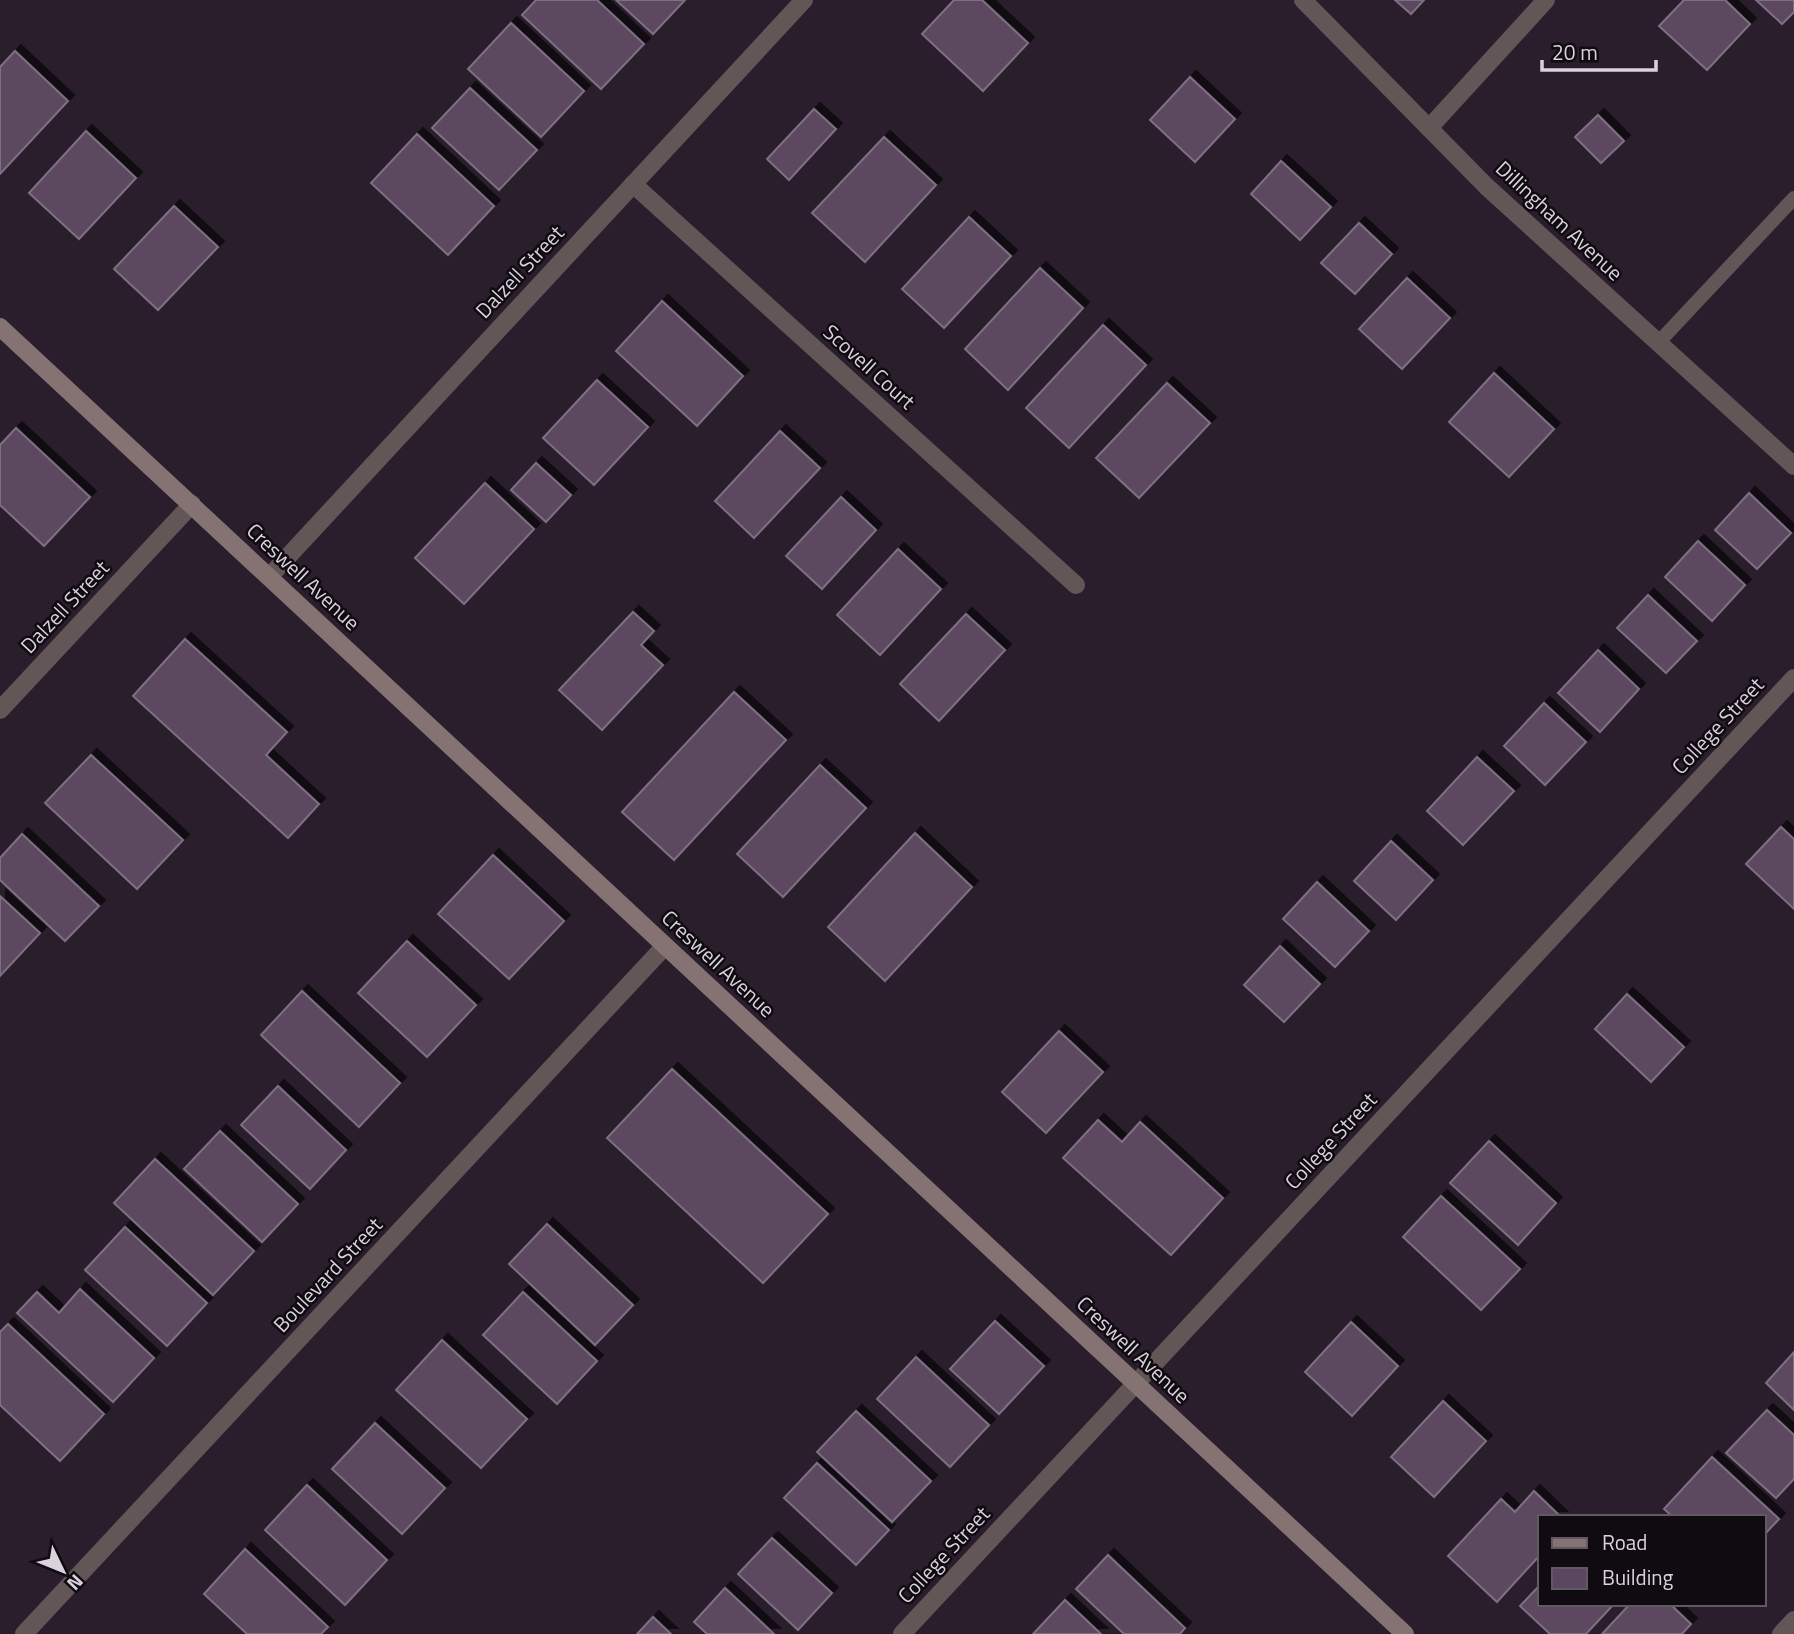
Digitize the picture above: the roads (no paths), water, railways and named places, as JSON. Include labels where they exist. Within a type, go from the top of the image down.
[{"type":"street","name":"Dalzell Street","points":[[269,577],[804,0]]},
{"type":"street","name":"Dillingham Avenue","points":[[1303,0],[1487,187],[1794,466]]},
{"type":"street","points":[[1429,128],[1546,0]]},
{"type":"street","name":"Scovell Court","points":[[633,184],[1076,585]]},
{"type":"street","name":"Creswell Avenue","points":[[0,327],[1405,1634]]},
{"type":"street","name":"Dalzell Street","points":[[0,710],[192,504]]},
{"type":"street","name":"College Street","points":[[902,1634],[1794,678]]},
{"type":"street","name":"Boulevard Street","points":[[24,1634],[665,946]]},
{"type":"street","points":[[1781,1634],[1794,1620]]},
{"type":"lane","points":[[1658,343],[1794,198]]}]
